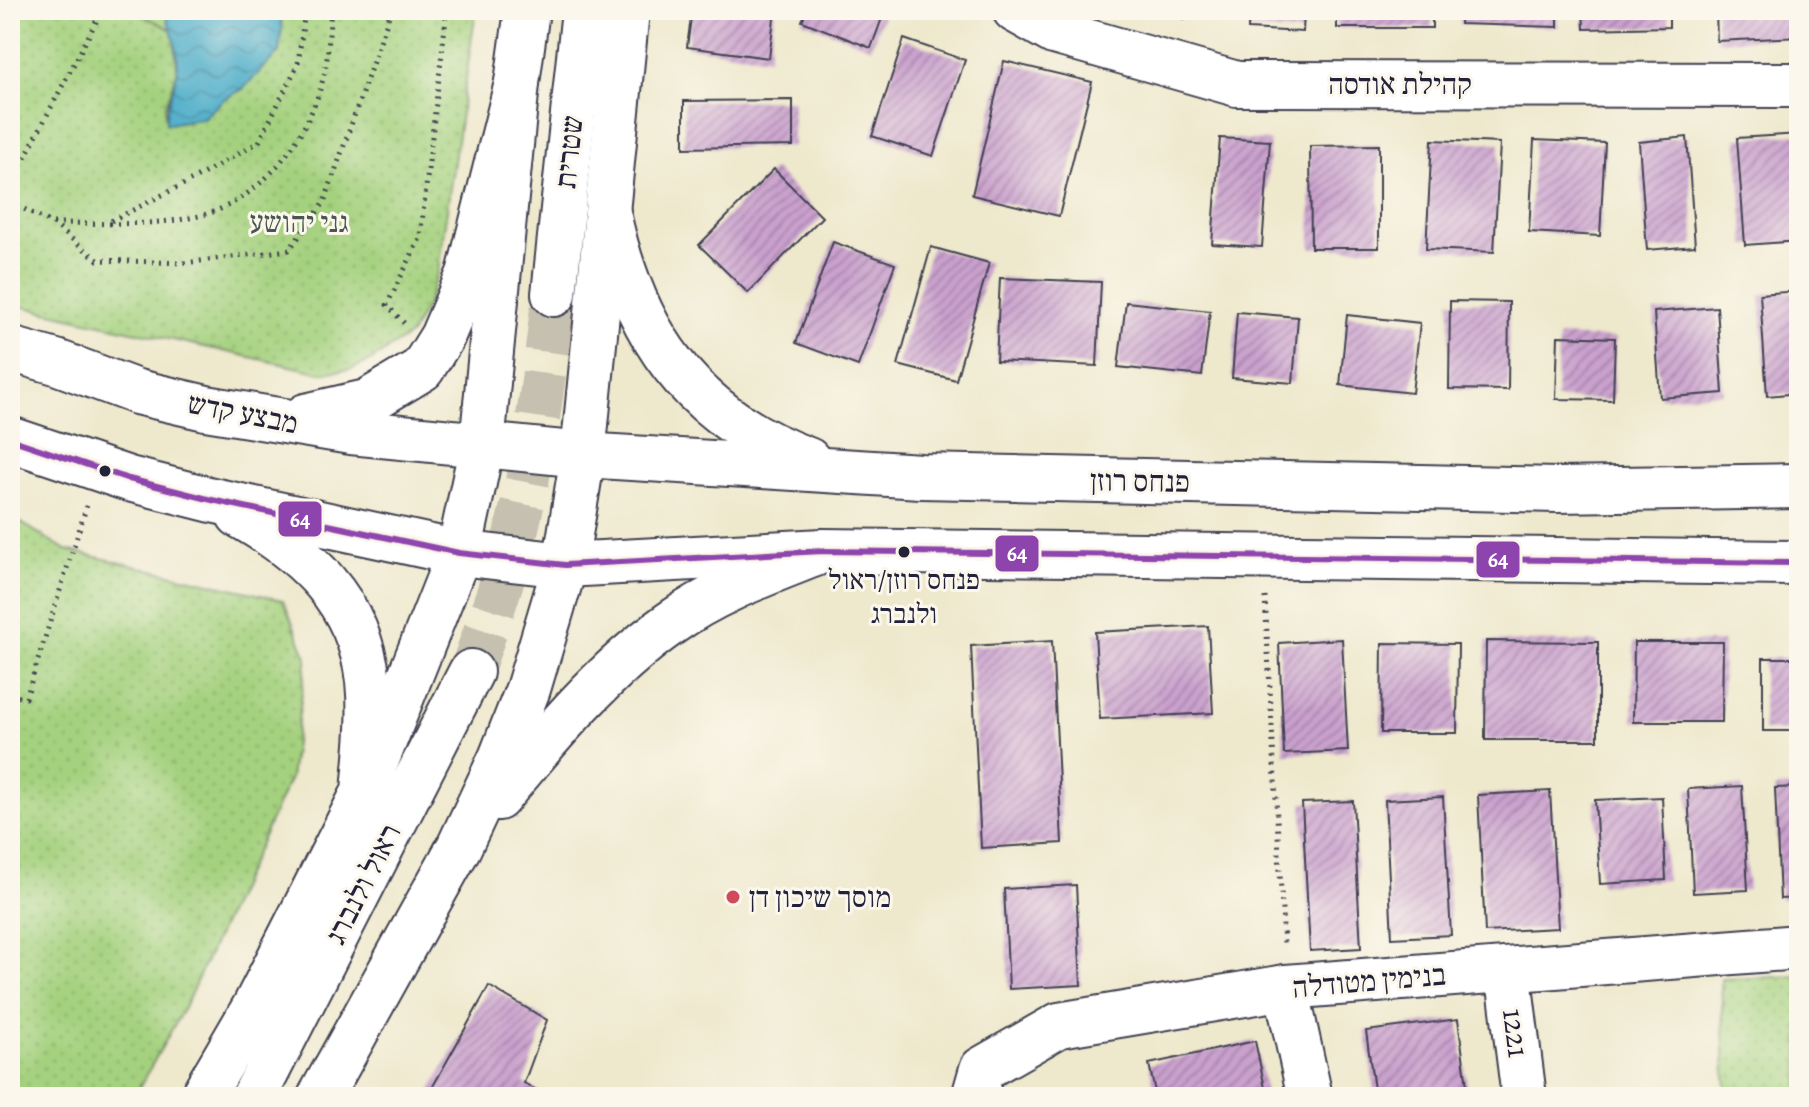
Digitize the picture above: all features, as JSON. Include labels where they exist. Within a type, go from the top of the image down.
[{"type":"street","points":[[202,1097],[255,1006],[364,792],[459,553],[482,445],[517,83],[527,10]]},
{"type":"street","name":"שטרית","points":[[554,294],[584,10]]},
{"type":"street","points":[[320,1097],[459,847],[501,758],[528,689],[565,565],[583,455],[627,10]]},
{"type":"street","name":"קהילת אודסה","points":[[1015,10],[1054,32],[1237,84],[1799,85]]},
{"type":"street","points":[[282,421],[367,402],[422,369],[442,337],[469,274],[517,83]]},
{"type":"street","points":[[608,213],[633,300],[681,375],[707,403],[740,428],[780,450],[840,471]]},
{"type":"street","name":"מבצע קדש","points":[[10,349],[56,362],[137,392],[206,408],[351,432],[482,445]]},
{"type":"street","points":[[10,439],[98,469],[212,500],[459,553],[565,565],[823,551],[1799,563]]},
{"type":"street","name":"פנחס רוזן","points":[[482,445],[583,455],[921,476],[1541,490],[1799,486]]},
{"type":"street","points":[[212,500],[263,528],[303,559],[327,581],[351,618],[365,657],[369,683],[364,792]]},
{"type":"street","points":[[459,847],[533,755],[630,654],[673,621],[716,597],[823,551]]},
{"type":"street","name":"ראול ולנברג","points":[[254,1097],[471,672]]},
{"type":"street","name":"בנימין מטודלה","points":[[974,1097],[982,1069],[1059,1025],[1286,987],[1799,947]]},
{"type":"street","name":"1221","points":[[1508,970],[1524,1097]]},
{"type":"street","points":[[1286,987],[1310,1097]]},
{"type":"path","points":[[106,223],[259,142],[298,64],[305,10]]},
{"type":"path","points":[[52,223],[160,222],[202,216],[235,200],[274,172],[299,137],[314,105],[326,66],[331,10]]},
{"type":"path","points":[[10,202],[52,223],[98,260],[183,263],[289,250],[324,203],[391,10]]},
{"type":"path","points":[[405,324],[387,305],[420,238],[447,10]]},
{"type":"path","points":[[10,186],[100,12]]},
{"type":"path","points":[[10,695],[26,698],[98,469]]},
{"type":"path","points":[[1264,590],[1286,987]]},
{"type":"green space","name":"גני יהושע","points":[[10,10],[132,10],[174,31],[177,72],[165,108],[166,124],[203,118],[224,99],[243,89],[282,28],[280,10],[476,10],[438,271],[428,302],[411,334],[370,361],[351,369],[322,373],[10,304]]},
{"type":"green space","points":[[132,10],[163,10],[174,31]]},
{"type":"green space","points":[[10,516],[66,550],[283,600],[307,657],[290,778],[186,1004],[134,1097],[10,1097]]},
{"type":"green space","points":[[1799,976],[1799,1097],[1726,1097],[1721,979]]},
{"type":"water","points":[[163,10],[280,10],[282,28],[279,52],[243,89],[224,99],[203,118],[166,124],[178,65],[174,41]]},
{"type":"building","points":[[692,10],[775,10],[769,58],[687,47]]},
{"type":"building","points":[[807,10],[885,10],[871,48],[802,21]]},
{"type":"building","points":[[1153,10],[1186,10],[1184,19]]},
{"type":"building","points":[[1249,10],[1304,10],[1303,32],[1248,29]]},
{"type":"building","points":[[1337,10],[1432,10],[1432,28],[1337,28]]},
{"type":"building","points":[[1461,10],[1558,10],[1558,27],[1460,24]]},
{"type":"building","points":[[1583,10],[1669,10],[1669,27],[1584,29]]},
{"type":"building","points":[[1716,10],[1799,10],[1799,37],[1717,41]]},
{"type":"building","points":[[904,39],[965,60],[933,156],[872,136]]},
{"type":"building","points":[[1004,61],[1092,82],[1059,216],[972,195]]},
{"type":"building","points":[[793,100],[793,146],[684,148],[684,101]]},
{"type":"building","points":[[1799,134],[1799,241],[1745,245],[1737,138]]},
{"type":"building","points":[[1687,137],[1695,246],[1647,250],[1639,142]]},
{"type":"building","points":[[1220,138],[1270,141],[1262,247],[1212,244]]},
{"type":"building","points":[[1432,140],[1500,143],[1494,252],[1426,249]]},
{"type":"building","points":[[1534,140],[1605,143],[1600,236],[1529,232]]},
{"type":"building","points":[[1379,145],[1379,248],[1311,248],[1310,146]]},
{"type":"building","points":[[774,169],[822,217],[748,293],[699,245]]},
{"type":"building","points":[[833,242],[895,264],[858,366],[796,343]]},
{"type":"building","points":[[931,247],[989,263],[956,380],[898,365]]},
{"type":"building","points":[[1000,278],[1101,282],[1097,366],[996,361]]},
{"type":"building","points":[[1799,291],[1799,393],[1767,396],[1760,294]]},
{"type":"building","points":[[1450,301],[1509,302],[1508,390],[1449,389]]},
{"type":"building","points":[[1126,302],[1210,311],[1202,376],[1118,367]]},
{"type":"building","points":[[1717,307],[1723,393],[1660,398],[1654,312]]},
{"type":"building","points":[[1237,312],[1298,317],[1293,383],[1232,378]]},
{"type":"building","points":[[1347,315],[1420,323],[1412,393],[1340,385]]},
{"type":"building","points":[[1558,336],[1615,338],[1613,400],[1556,399]]},
{"type":"building","points":[[1208,626],[1213,713],[1100,719],[1095,632]]},
{"type":"building","points":[[1342,639],[1348,751],[1284,754],[1279,643]]},
{"type":"building","points":[[1052,641],[1062,843],[981,848],[971,646]]},
{"type":"building","points":[[1486,641],[1598,642],[1598,740],[1485,740]]},
{"type":"building","points":[[1634,642],[1723,642],[1722,722],[1633,722]]},
{"type":"building","points":[[1382,643],[1458,644],[1457,733],[1381,733]]},
{"type":"building","points":[[1763,658],[1799,658],[1799,731],[1763,731]]},
{"type":"building","points":[[1742,786],[1748,890],[1693,893],[1688,789]]},
{"type":"building","points":[[1799,787],[1799,898],[1780,899],[1775,788]]},
{"type":"building","points":[[1550,791],[1558,928],[1485,932],[1478,795]]},
{"type":"building","points":[[1443,797],[1451,935],[1392,938],[1385,800]]},
{"type":"building","points":[[1662,797],[1666,880],[1600,884],[1595,800]]},
{"type":"building","points":[[1353,801],[1361,948],[1310,951],[1302,803]]},
{"type":"building","points":[[1076,885],[1081,985],[1009,989],[1004,889]]},
{"type":"building","points":[[489,986],[547,1020],[524,1083],[549,1097],[427,1097]]},
{"type":"building","points":[[1458,1019],[1467,1086],[1375,1097],[1366,1031]]},
{"type":"building","points":[[1255,1041],[1267,1097],[1156,1097],[1149,1064]]},
{"type":"tunnel","points":[[471,672],[507,566],[523,501],[554,294]]},
{"type":"transit line","name":"64","points":[[10,439],[129,479],[212,500],[459,553],[565,565],[823,551],[1799,563]]},
{"type":"place","name":"פנחס רוזן/ראול ולנברג","points":[[904,552]]},
{"type":"place","name":"מוסך שיכון דן","points":[[733,897]]}]
